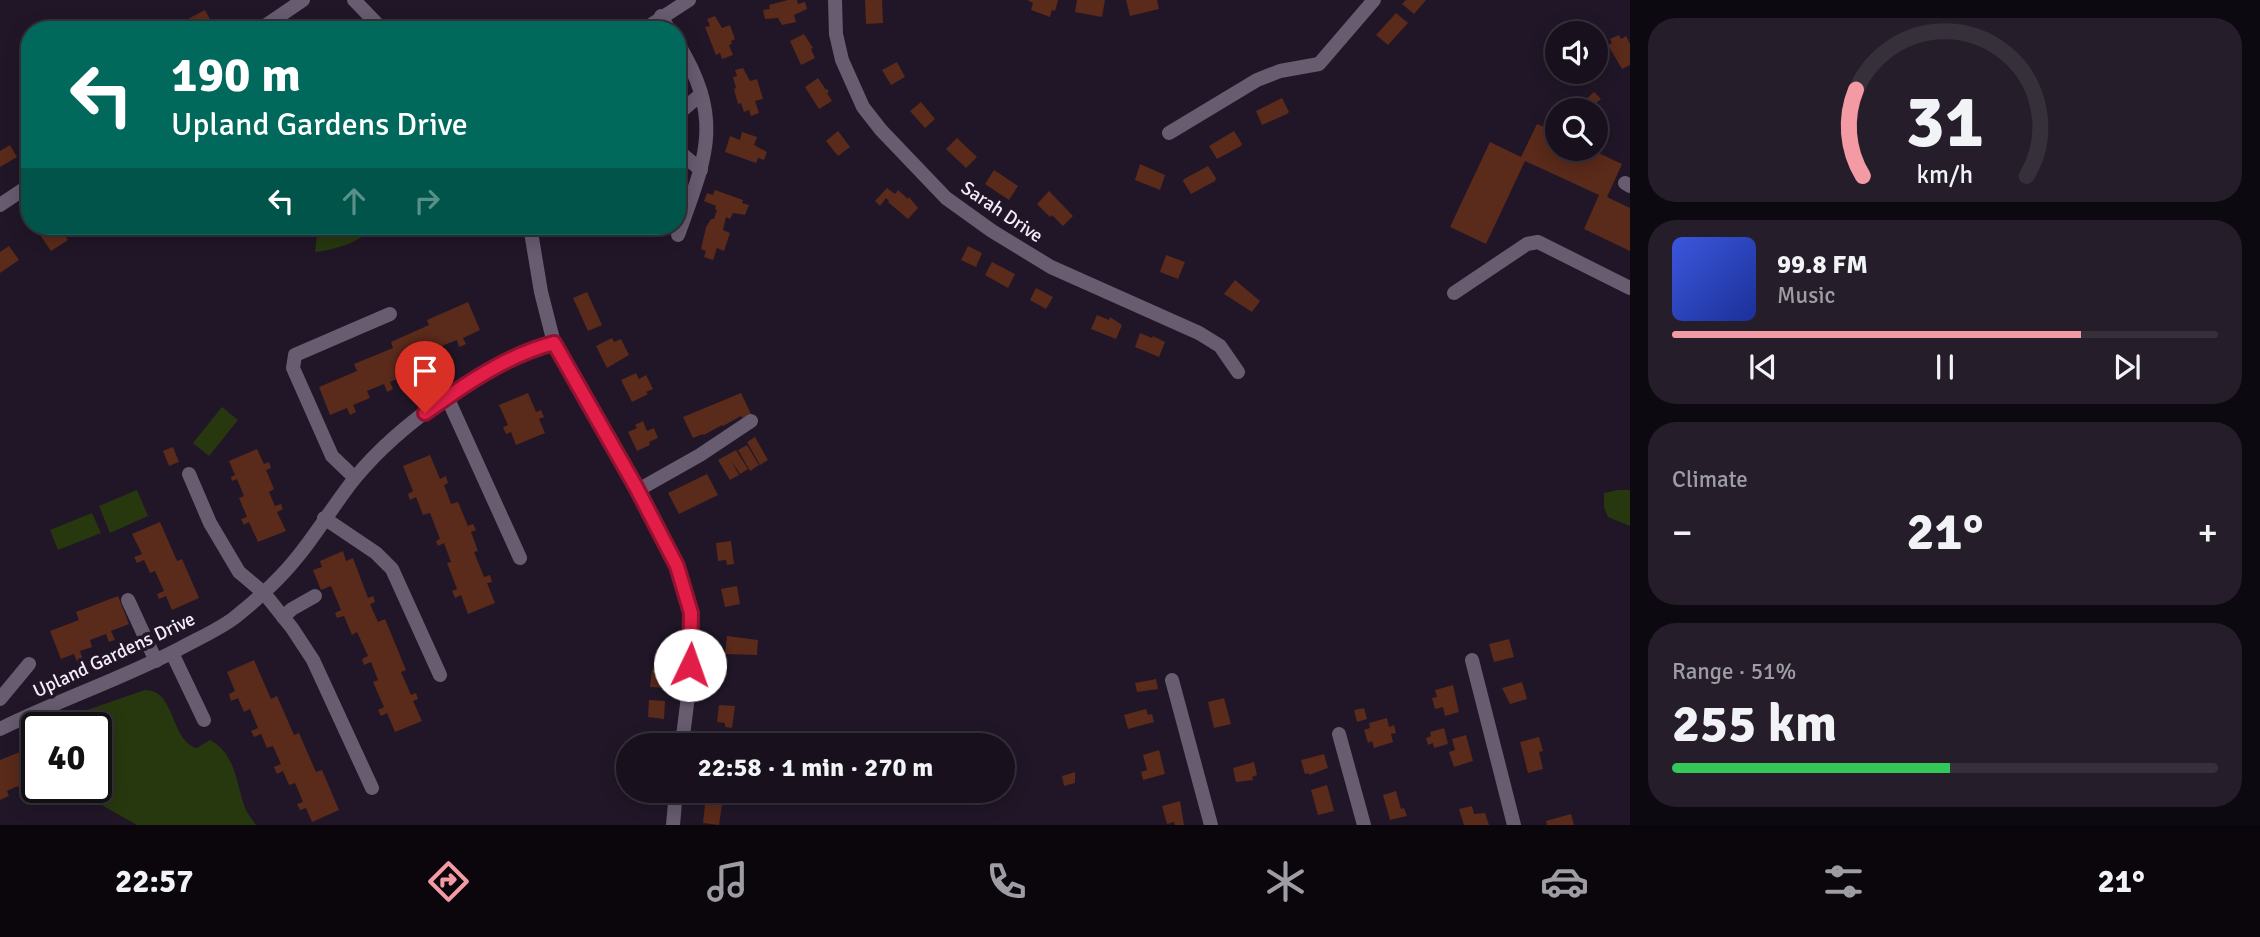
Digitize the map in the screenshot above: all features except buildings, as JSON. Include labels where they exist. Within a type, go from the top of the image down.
[{"type":"street","points":[[272,21],[303,0]]},
{"type":"street","points":[[354,0],[374,21]]},
{"type":"street","points":[[655,21],[689,0]]},
{"type":"street","name":"Sarah Drive","points":[[835,0],[836,34],[842,60],[863,107],[881,130],[946,198],[992,231],[1051,267],[1199,333],[1220,346],[1238,372]]},
{"type":"street","points":[[1169,133],[1257,80],[1280,71],[1319,64],[1374,0]]},
{"type":"street","points":[[661,16],[664,21]]},
{"type":"street","points":[[686,62],[701,94],[708,138],[701,170],[686,212]]},
{"type":"street","points":[[686,107],[701,94]]},
{"type":"street","points":[[686,158],[701,170]]},
{"type":"street","points":[[0,205],[21,191]]},
{"type":"street","points":[[532,235],[541,292],[554,343],[638,490],[677,566],[691,613],[689,685],[683,733]]},
{"type":"street","points":[[1454,293],[1527,244],[1538,242],[1630,288]]},
{"type":"street","points":[[355,478],[332,456],[295,375],[295,355],[390,314]]},
{"type":"street","name":"Upland Gardens Drive","points":[[2,723],[156,661],[232,620],[264,593],[299,556],[355,478],[390,441],[447,397],[510,360],[554,343]]},
{"type":"street","points":[[447,397],[520,558]]},
{"type":"street","points":[[638,490],[700,455],[751,421]]},
{"type":"street","points":[[189,474],[210,523],[239,572],[264,593],[313,660],[372,788]]},
{"type":"street","points":[[324,518],[374,552],[392,569],[440,675]]},
{"type":"street","points":[[283,617],[315,596]]},
{"type":"street","points":[[128,600],[156,661]]},
{"type":"street","points":[[172,653],[204,720]]},
{"type":"street","points":[[1472,660],[1514,825]]},
{"type":"street","points":[[0,699],[29,664]]},
{"type":"street","points":[[1172,680],[1211,825]]},
{"type":"street","points":[[1339,734],[1364,825]]},
{"type":"street","points":[[673,825],[676,803]]},
{"type":"green space","points":[[317,235],[365,235],[347,244],[315,252]]},
{"type":"green space","points":[[222,407],[238,420],[209,456],[193,443]]},
{"type":"green space","points":[[137,490],[148,516],[110,533],[99,506]]},
{"type":"green space","points":[[1630,490],[1630,526],[1608,517],[1604,507],[1604,493]]},
{"type":"green space","points":[[92,513],[101,533],[58,550],[50,530]]},
{"type":"green space","points":[[145,690],[155,692],[168,707],[188,743],[197,748],[210,740],[225,752],[245,808],[256,825],[137,825],[98,803],[112,803],[112,712],[84,712]]},
{"type":"route","points":[[425,413],[463,386],[510,360],[554,343],[610,439],[677,566],[691,613],[690,665]]}]
